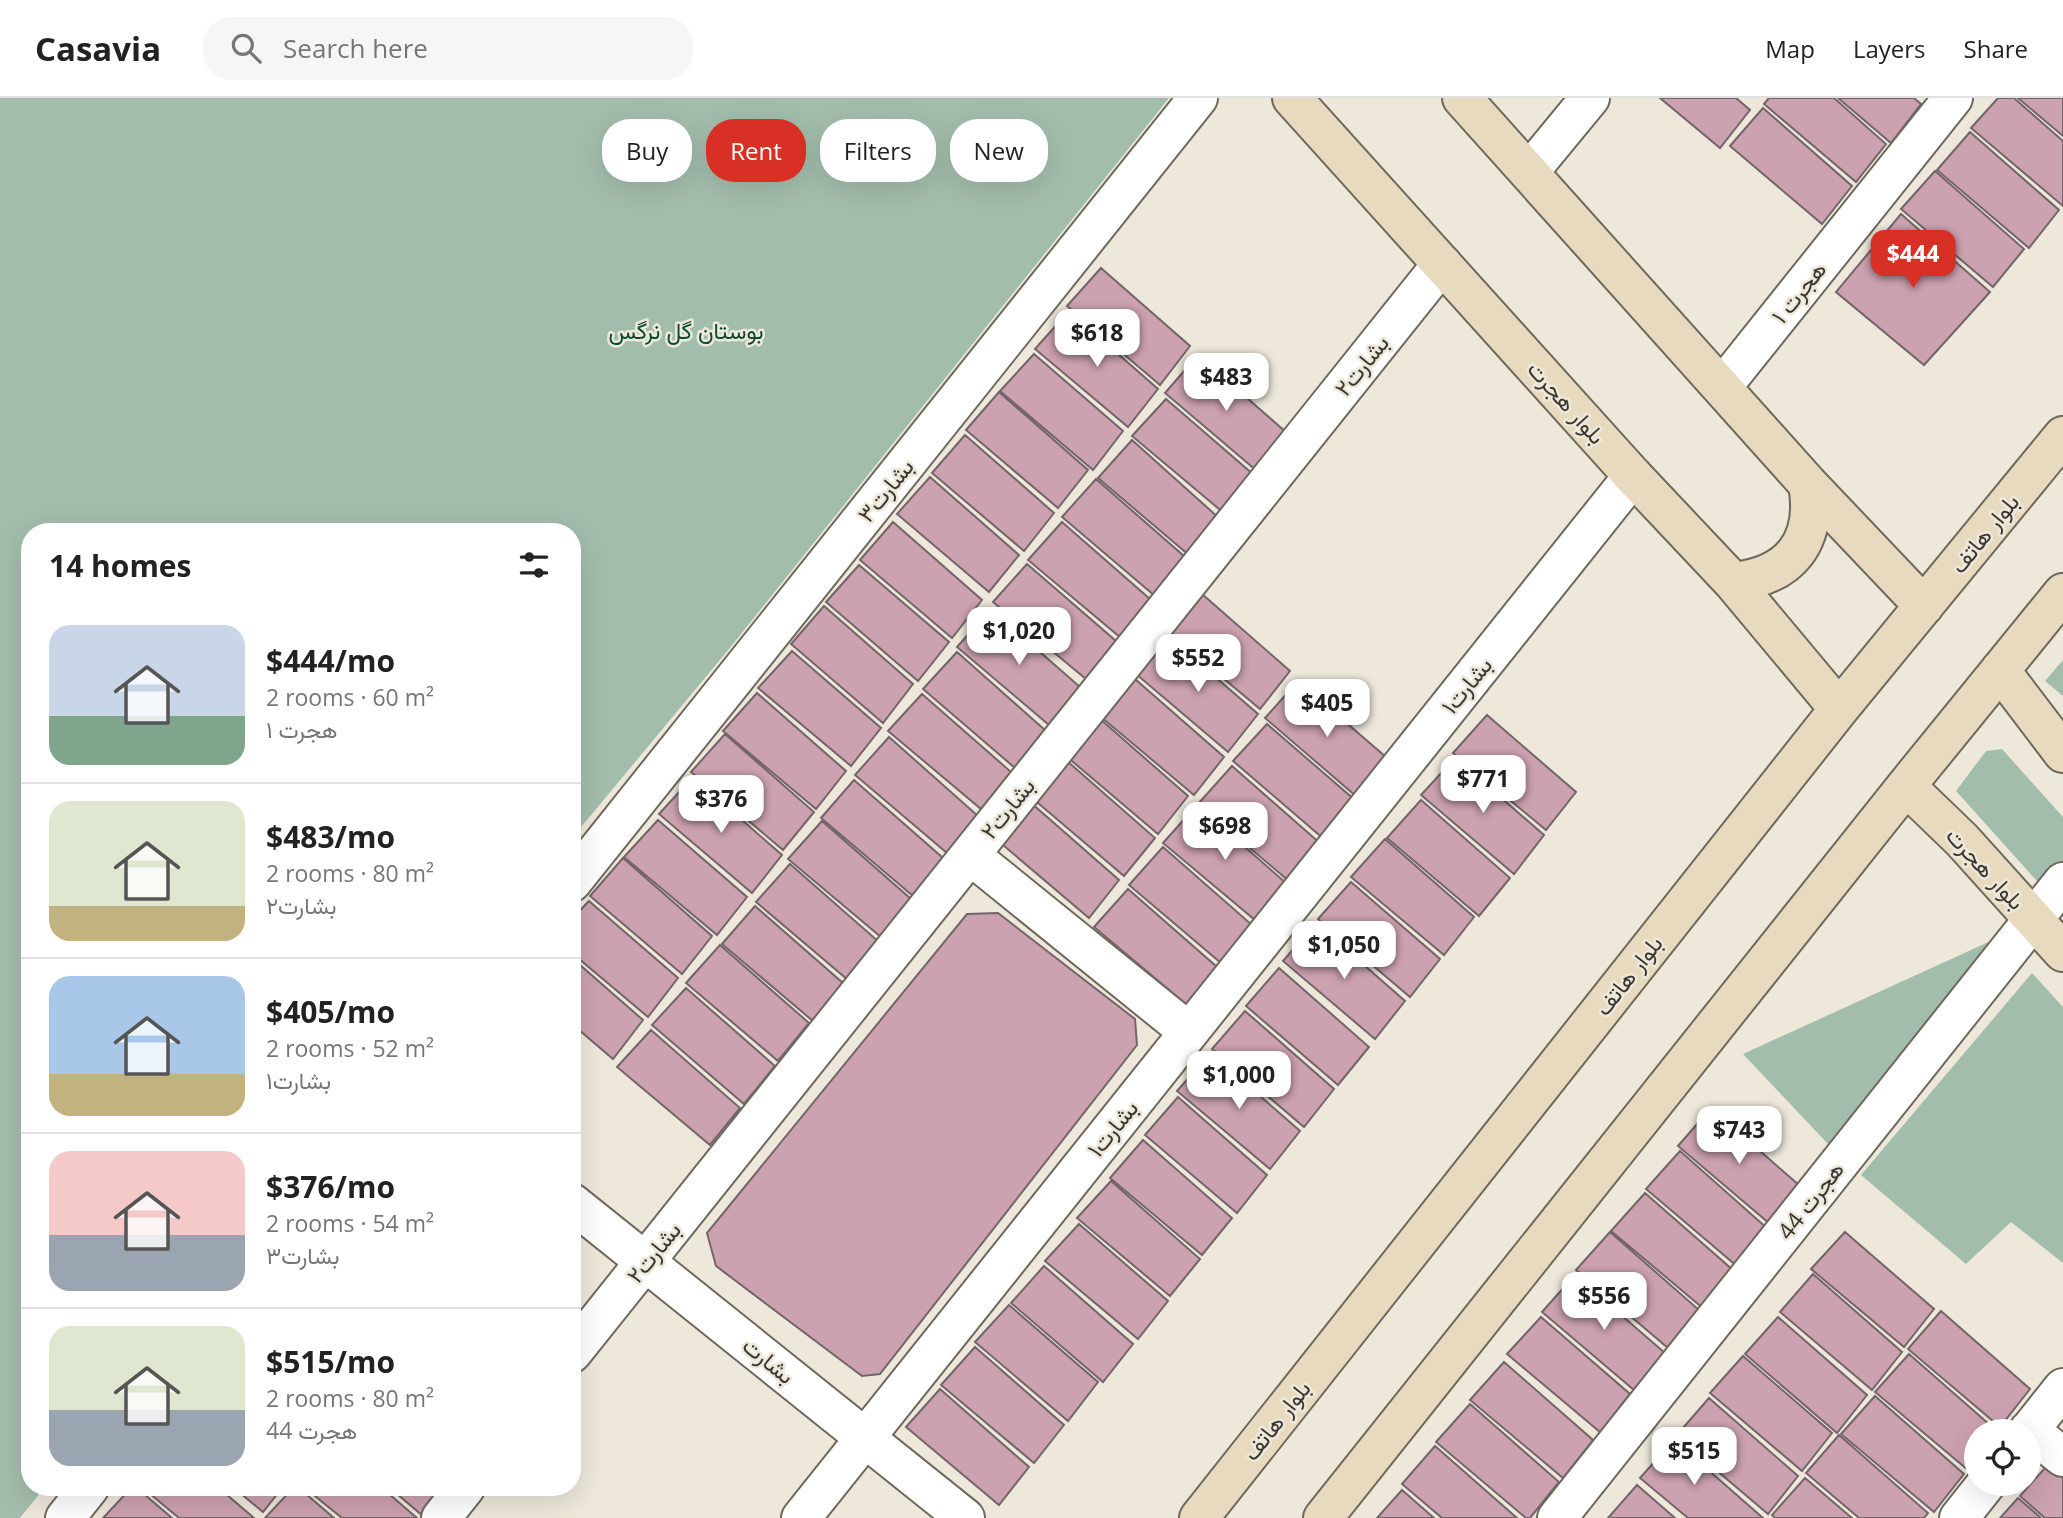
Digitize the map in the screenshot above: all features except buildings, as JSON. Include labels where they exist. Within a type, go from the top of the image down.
[{"type":"main road","name":"بلوار هجرت","points":[[1292,98],[1633,476],[1733,582],[1839,709]]},
{"type":"main road","points":[[1462,98],[1808,484],[1924,606]]},
{"type":"main road","name":"بلوار هاتف","points":[[1199,1518],[1839,709],[2063,436]]},
{"type":"main road","points":[[1733,582],[1754,580],[1790,561],[1802,544],[1810,525],[1812,504],[1808,484]]},
{"type":"main road","points":[[1323,1518],[2063,593]]},
{"type":"main road","points":[[2000,670],[2063,753]]},
{"type":"main road","name":"بلوار هجرت","points":[[1906,786],[1962,840],[2063,952]]},
{"type":"street","name":"بشارت۳","points":[[581,871],[1198,98]]},
{"type":"street","points":[[1529,172],[1590,98]]},
{"type":"street","name":"هجرت ۱","points":[[1722,387],[1953,98]]},
{"type":"street","name":"بشارت۲","points":[[581,1342],[1442,264]]},
{"type":"street","name":"بشارت۱","points":[[802,1518],[1633,476]]},
{"type":"street","points":[[970,855],[1189,1032]]},
{"type":"street","name":"هجرت 44","points":[[1557,1518],[2063,882]]},
{"type":"street","name":"بشارت","points":[[581,1210],[965,1518]]},
{"type":"street","points":[[2038,1419],[2063,1388]]},
{"type":"street","points":[[2041,1440],[2063,1457]]},
{"type":"street","points":[[65,1518],[83,1496]]},
{"type":"street","points":[[441,1518],[459,1496]]},
{"type":"street","points":[[1959,1518],[1976,1496]]},
{"type":"green space","name":"بوستان گل نرگس","points":[[0,98],[1169,98],[729,649],[581,827],[581,523],[21,523],[21,1496],[38,1496],[20,1518],[0,1518]]},
{"type":"green space","points":[[2063,660],[2063,696],[2045,681]]},
{"type":"green space","points":[[2002,749],[2063,817],[2063,910],[1956,791],[1986,751]]},
{"type":"green space","points":[[1995,939],[1828,1144],[1743,1054]]},
{"type":"green space","points":[[2032,973],[2063,1007],[2063,1263],[2011,1222],[1966,1264],[1861,1175]]}]
